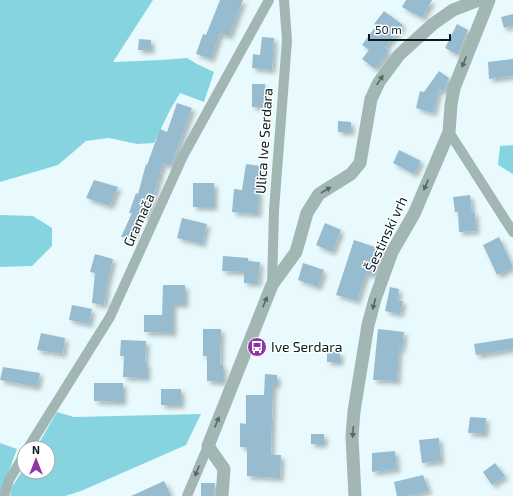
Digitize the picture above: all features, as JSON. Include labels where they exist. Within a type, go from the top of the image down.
[{"type":"street","name":"Gramača","points":[[33,440],[110,317],[183,156],[269,0]]},
{"type":"street","name":"Ulica Ive Serdara","points":[[272,285],[274,210],[287,40],[284,0]]},
{"type":"street","name":"Ulica Ive Serdara","points":[[187,496],[272,285],[296,252],[307,212],[319,194],[351,174],[360,163],[370,99],[374,89],[399,55],[433,24],[453,10],[479,0]]},
{"type":"street","name":"Šestinski vrh","points":[[355,496],[352,444],[354,411],[368,325],[375,299],[392,252],[414,214],[449,132],[454,88],[489,0]]},
{"type":"street","points":[[449,132],[513,232]]},
{"type":"street","points":[[208,446],[224,468],[222,496]]},
{"type":"street","points":[[4,496],[9,480],[16,468]]},
{"type":"shaded area","points":[[0,0],[153,0],[113,62],[187,58],[214,72],[204,102],[180,93],[154,143],[137,144],[109,138],[86,141],[58,165],[0,182]]},
{"type":"shaded area","points":[[513,145],[513,174],[498,165],[500,146]]},
{"type":"shaded area","points":[[0,215],[33,216],[52,228],[52,246],[32,266],[0,267]]},
{"type":"shaded area","points":[[57,412],[74,417],[201,414],[186,445],[81,491],[65,496],[10,496],[12,487],[16,480],[56,480],[56,440],[41,440]]},
{"type":"shaded area","points":[[0,443],[16,449],[16,452],[0,495]]},
{"type":"building","points":[[220,0],[243,0],[229,36],[220,33],[211,59],[196,54],[203,34],[206,35]]},
{"type":"building","points":[[406,0],[432,0],[422,18],[402,7]]},
{"type":"building","points":[[384,11],[403,25],[385,48],[389,51],[375,69],[362,59],[369,50],[362,45],[376,26],[374,24]]},
{"type":"building","points":[[513,14],[513,25],[504,28],[501,17]]},
{"type":"building","points":[[457,24],[468,30],[458,55],[445,48]]},
{"type":"building","points":[[262,37],[274,38],[272,70],[252,68],[253,54],[260,55]]},
{"type":"building","points":[[139,39],[151,40],[151,50],[138,50]]},
{"type":"building","points":[[513,59],[513,76],[489,79],[488,62]]},
{"type":"building","points":[[439,71],[449,78],[443,92],[439,89],[433,113],[416,108],[420,91],[424,92]]},
{"type":"building","points":[[252,84],[265,84],[265,107],[252,107]]},
{"type":"building","points":[[177,103],[192,108],[171,166],[163,163],[154,195],[146,216],[140,215],[133,237],[121,237],[132,213],[129,213],[136,193],[138,194],[146,164],[147,165],[160,129],[167,132]]},
{"type":"building","points":[[338,121],[351,122],[351,132],[338,132]]},
{"type":"building","points":[[399,150],[421,161],[414,174],[393,163]]},
{"type":"building","points":[[246,164],[260,166],[256,191],[259,191],[258,214],[232,212],[234,189],[242,190]]},
{"type":"building","points":[[94,180],[118,187],[110,206],[86,198]]},
{"type":"building","points":[[193,183],[214,183],[214,207],[193,207]]},
{"type":"building","points":[[470,195],[472,213],[475,212],[476,231],[459,232],[458,212],[455,212],[453,197]]},
{"type":"building","points":[[182,218],[207,224],[202,244],[177,238]]},
{"type":"building","points":[[325,223],[341,230],[332,252],[316,245]]},
{"type":"building","points":[[499,237],[513,267],[497,275],[483,245]]},
{"type":"building","points":[[354,240],[384,250],[375,276],[366,273],[357,301],[336,295]]},
{"type":"building","points":[[95,254],[113,259],[107,283],[104,305],[92,303],[95,273],[90,272]]},
{"type":"building","points":[[223,256],[248,258],[248,261],[260,262],[258,283],[244,283],[244,272],[222,271]]},
{"type":"building","points":[[303,263],[324,270],[318,287],[298,280]]},
{"type":"building","points":[[163,285],[185,285],[185,304],[173,304],[173,333],[144,332],[144,315],[162,315]]},
{"type":"building","points":[[390,287],[399,289],[397,300],[403,301],[400,314],[385,311]]},
{"type":"building","points":[[72,305],[92,309],[89,324],[69,320]]},
{"type":"building","points":[[203,329],[221,329],[220,365],[223,365],[223,382],[207,381],[207,356],[203,356]]},
{"type":"building","points":[[378,329],[404,332],[402,349],[399,348],[397,381],[373,380]]},
{"type":"building","points":[[41,333],[65,338],[63,354],[37,350]]},
{"type":"building","points":[[513,338],[513,349],[476,355],[474,344]]},
{"type":"building","points":[[121,340],[146,341],[145,363],[147,363],[147,378],[123,377],[124,356],[120,356]]},
{"type":"building","points":[[327,352],[340,352],[340,362],[327,362]]},
{"type":"building","points":[[3,367],[40,373],[37,387],[0,380]]},
{"type":"building","points":[[265,374],[277,375],[277,385],[273,385],[271,455],[281,455],[280,478],[247,476],[247,447],[240,447],[240,423],[246,424],[246,395],[264,395]]},
{"type":"building","points":[[94,383],[123,383],[123,402],[94,401]]},
{"type":"building","points":[[161,389],[181,389],[181,405],[161,405]]},
{"type":"building","points":[[470,417],[486,418],[485,434],[468,433]]},
{"type":"building","points":[[311,434],[324,434],[324,444],[311,444]]},
{"type":"building","points":[[439,438],[441,461],[422,463],[419,440]]},
{"type":"building","points":[[395,451],[397,469],[372,472],[372,453]]},
{"type":"building","points":[[495,463],[505,476],[492,485],[483,472]]},
{"type":"building","points":[[423,475],[429,491],[406,496],[397,496],[394,482]]},
{"type":"building","points":[[164,481],[171,496],[131,496]]},
{"type":"building","points":[[201,483],[215,483],[214,496],[201,496]]},
{"type":"place","name":"Ive Serdara","points":[[257,347]]}]
